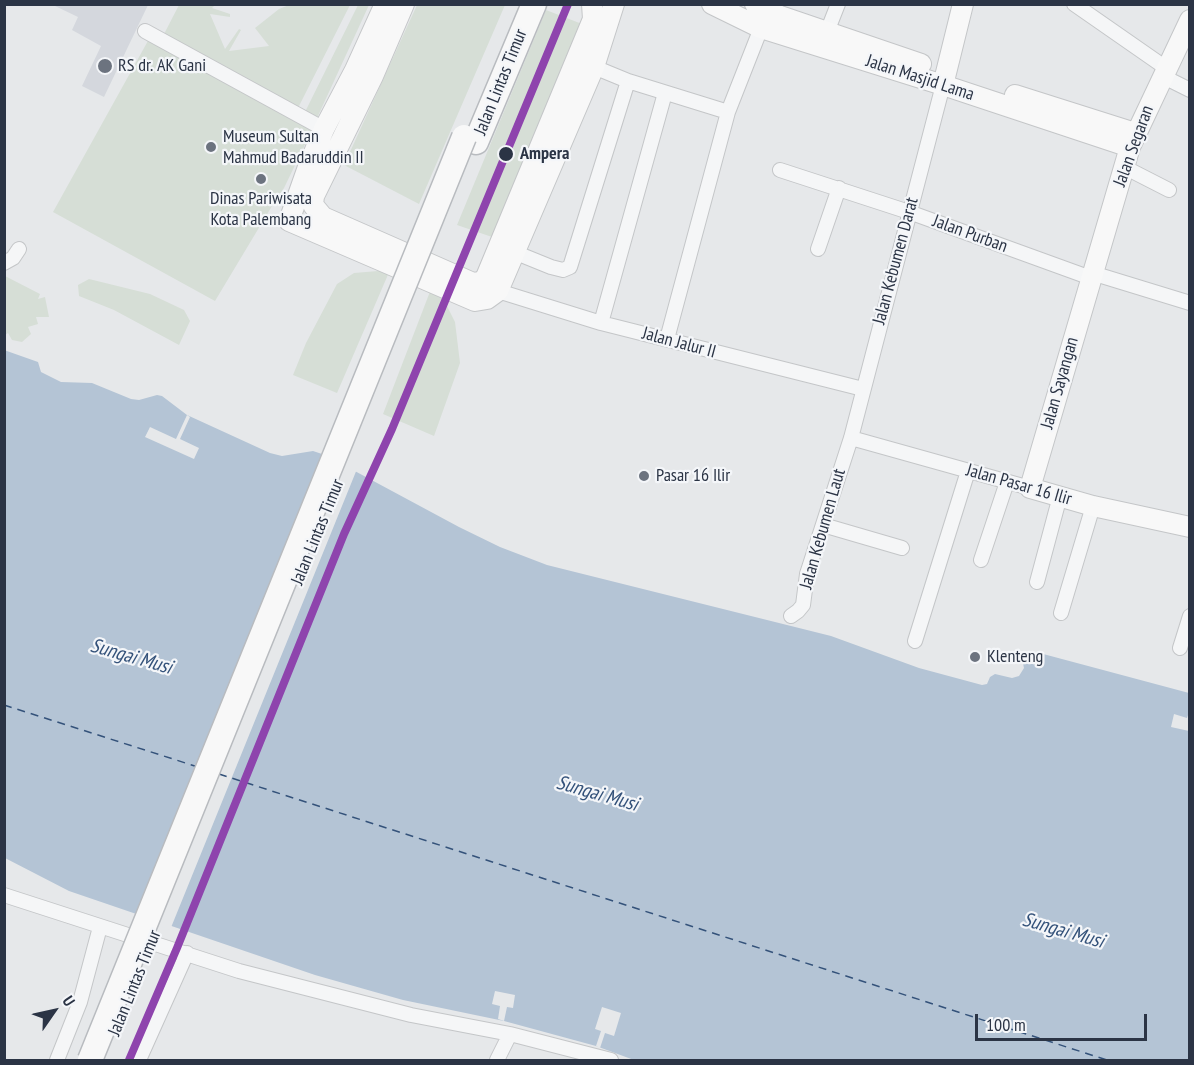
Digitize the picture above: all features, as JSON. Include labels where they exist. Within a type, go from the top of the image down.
[{"type":"highway","name":"Jalan Lintas Timur","points":[[90,1060],[470,140],[530,7]]},
{"type":"highway","name":"Jalan Lintas Timur","points":[[103,1060],[470,140]]},
{"type":"main road","points":[[384,4],[364,73],[314,196],[313,205],[323,217],[473,283],[481,282],[486,277],[591,25],[602,10]]},
{"type":"main road","points":[[404,4],[364,73],[324,129],[289,221],[475,301],[487,299],[498,291],[594,68],[602,10]]},
{"type":"main road","name":"Jalan Masjid Lama","points":[[712,4],[760,28],[944,79],[1132,140]]},
{"type":"main road","points":[[755,4],[780,16],[827,32],[944,79],[963,4]]},
{"type":"main road","name":"Jalan Segaran","points":[[1092,275],[1132,140],[1190,20]]},
{"type":"main road","name":"Jalan Sayangan","points":[[1030,488],[1092,275]]},
{"type":"main road","name":"Jalan Pasar 16 Ilir","points":[[1030,488],[1093,506],[1190,527]]},
{"type":"street","points":[[827,32],[838,4]]},
{"type":"street","points":[[1074,4],[1190,90]]},
{"type":"street","points":[[667,339],[728,112],[760,28]]},
{"type":"street","points":[[145,31],[324,129]]},
{"type":"street","points":[[594,68],[728,112]]},
{"type":"street","name":"Jalan Kebumen Darat","points":[[851,438],[944,79]]},
{"type":"street","points":[[514,252],[551,267],[563,270],[570,267],[628,81]]},
{"type":"street","points":[[601,322],[665,93]]},
{"type":"street","points":[[1124,167],[1169,190]]},
{"type":"street","name":"Jalan Purban","points":[[780,170],[1092,275],[1190,303]]},
{"type":"street","points":[[818,249],[839,188]]},
{"type":"street","points":[[4,263],[13,258],[20,249]]},
{"type":"street","name":"Jalan Jalur II","points":[[498,291],[601,322],[863,389]]},
{"type":"street","name":"Jalan Pasar 16 Ilir","points":[[851,438],[1030,488]]},
{"type":"street","name":"Jalan Kebumen Laut","points":[[791,616],[803,605],[807,574],[851,438]]},
{"type":"street","points":[[915,641],[968,471]]},
{"type":"street","points":[[981,560],[1007,482]]},
{"type":"street","points":[[1037,582],[1060,496]]},
{"type":"street","points":[[1061,613],[1093,506]]},
{"type":"street","points":[[823,525],[902,548]]},
{"type":"street","points":[[1180,648],[1190,616]]},
{"type":"street","points":[[4,895],[239,971],[411,1015],[510,1034],[596,1058],[611,1060]]},
{"type":"street","points":[[57,1060],[80,1002],[100,927]]},
{"type":"street","points":[[139,1060],[187,953]]},
{"type":"street","points":[[497,1060],[510,1034]]},
{"type":"shaded area","name":"RS dr. AK Gani","points":[[53,5],[148,5],[104,97],[82,86],[101,46],[72,30],[78,17]]},
{"type":"shaded area","points":[[179,5],[215,5],[212,8],[230,14],[230,17],[210,14],[225,49],[239,29],[241,30],[229,51],[269,46],[255,28],[279,9],[289,5],[350,5],[298,108],[163,36]]},
{"type":"shaded area","points":[[358,5],[369,5],[317,118],[305,112]]},
{"type":"shaded area","points":[[417,5],[505,5],[419,204],[344,165]]},
{"type":"shaded area","points":[[546,10],[582,24],[492,237],[457,225]]},
{"type":"shaded area","points":[[149,39],[313,128],[284,188],[215,301],[53,212]]},
{"type":"shaded area","points":[[390,270],[337,393],[293,375],[306,343],[337,284],[354,273]]},
{"type":"shaded area","points":[[5,276],[40,294],[38,299],[45,297],[49,317],[36,317],[38,324],[28,327],[31,334],[22,342],[12,340],[8,333],[5,335]]},
{"type":"shaded area","points":[[89,279],[150,294],[184,310],[190,321],[179,345],[114,310],[79,296],[78,285]]},
{"type":"shaded area","points":[[431,289],[445,302],[455,322],[460,363],[434,436],[383,414]]},
{"type":"water","name":"Sungai Musi","points":[[4,350],[38,362],[41,372],[61,382],[92,383],[131,399],[162,396],[187,415],[270,453],[282,456],[313,451],[325,455],[459,527],[500,547],[547,565],[831,636],[919,668],[982,685],[987,684],[990,677],[995,674],[1012,678],[1019,676],[1024,668],[1022,659],[1032,651],[1189,693],[1189,1060],[634,1060],[596,1046],[504,1021],[403,1000],[315,975],[69,891],[5,858]]},
{"type":"pier","points":[[187,415],[190,417],[180,439],[199,448],[194,459],[145,437],[150,427],[176,439]]},
{"type":"pier","points":[[323,451],[357,469],[170,930],[134,917]]},
{"type":"pier","points":[[1189,712],[1189,731],[1171,727],[1174,714],[1187,718]]},
{"type":"pier","points":[[495,991],[515,995],[513,1008],[507,1007],[504,1021],[498,1019],[500,1006],[492,1004]]},
{"type":"pier","points":[[602,1007],[621,1013],[614,1036],[605,1033],[600,1048],[596,1046],[601,1031],[595,1029]]},
{"type":"ferry route","points":[[4,705],[198,767]]},
{"type":"ferry route","points":[[219,774],[1107,1060]]},
{"type":"transit line","points":[[129,1060],[177,948],[344,534],[392,429],[568,4]]},
{"type":"place","name":"RS dr. AK Gani","points":[[105,66]]},
{"type":"place","name":"Museum Sultan Mahmud Badaruddin II","points":[[211,147]]},
{"type":"place","name":"Ampera","points":[[506,154]]},
{"type":"place","name":"Dinas Pariwisata Kota Palembang","points":[[261,179]]},
{"type":"place","name":"Pasar 16 Ilir","points":[[644,476]]},
{"type":"place","name":"Klenteng","points":[[975,657]]}]
